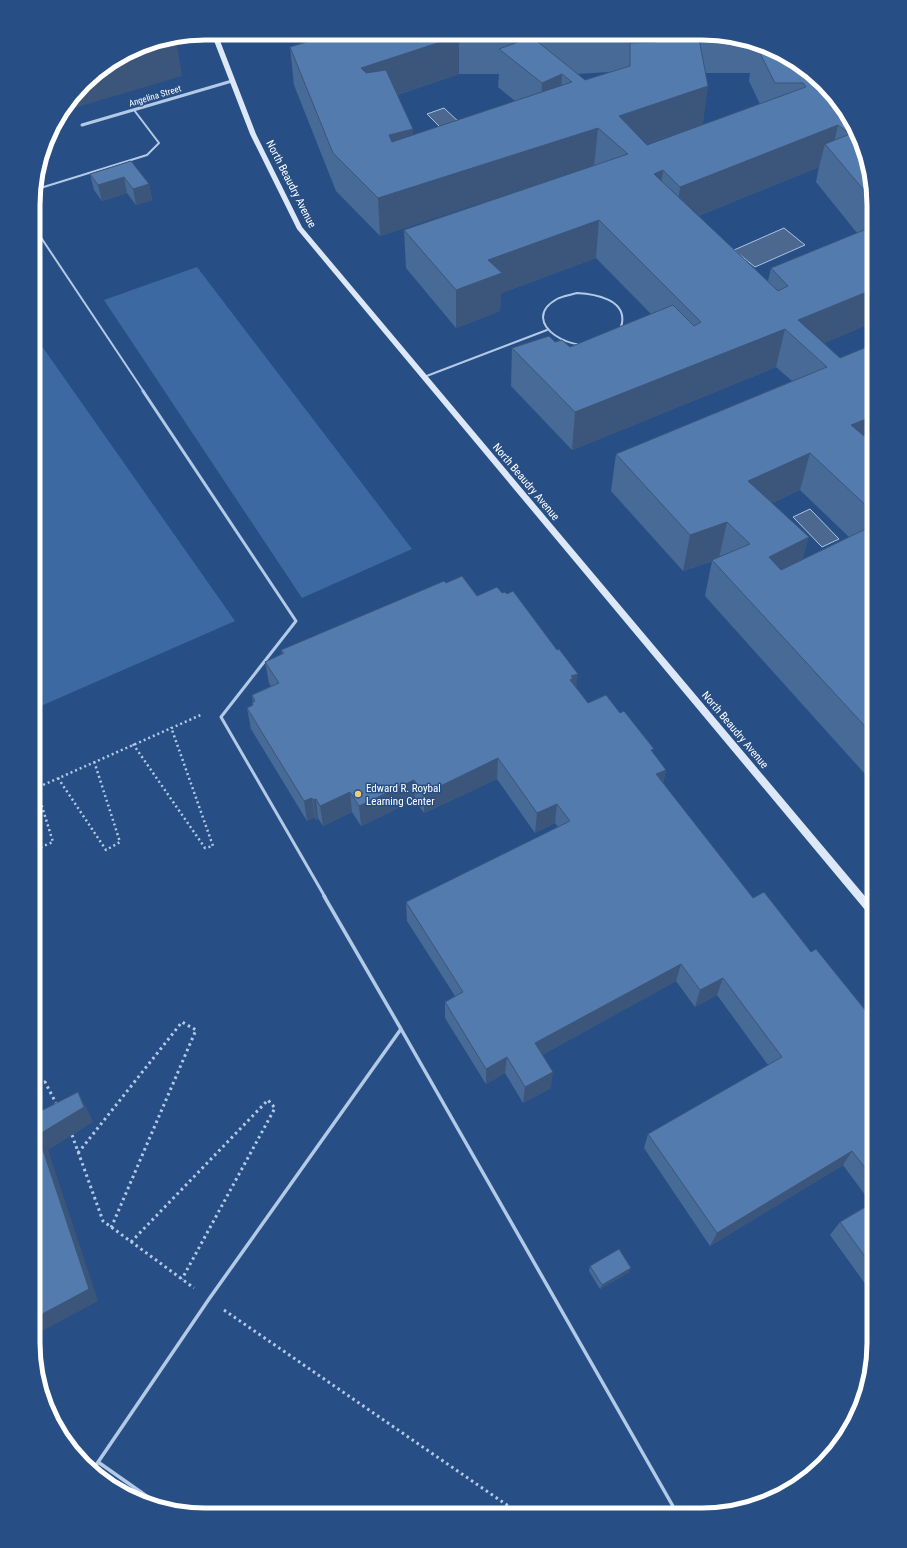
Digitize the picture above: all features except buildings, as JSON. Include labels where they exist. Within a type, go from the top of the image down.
[{"type":"street","name":"North Beaudry Avenue","points":[[218,40],[253,134],[299,228],[867,906]]},
{"type":"street","name":"Angelina Street","points":[[82,125],[232,81]]},
{"type":"lane","points":[[41,188],[147,155],[159,142],[134,110]]},
{"type":"lane","points":[[40,236],[296,621],[221,717],[674,1508]]},
{"type":"lane","points":[[577,293],[596,295],[612,302],[620,310],[623,318],[622,327],[616,335],[607,341],[594,345],[580,346],[567,343],[555,338],[547,330],[543,322],[543,314],[548,306],[555,300],[565,295],[577,293]]},
{"type":"lane","points":[[424,377],[547,330]]},
{"type":"lane","points":[[95,1466],[209,1299],[401,1029]]},
{"type":"lane","points":[[98,1462],[149,1498]]},
{"type":"path","points":[[40,786],[234,700]]},
{"type":"path","points":[[133,744],[205,848],[213,846],[171,727]]},
{"type":"path","points":[[58,778],[106,850],[120,842],[94,761]]},
{"type":"path","points":[[40,803],[53,842],[40,847]]},
{"type":"path","points":[[78,1153],[182,1022],[196,1030],[111,1228]]},
{"type":"path","points":[[40,1084],[45,1082],[58,1107]]},
{"type":"path","points":[[131,1242],[268,1100],[275,1108],[182,1279]]},
{"type":"path","points":[[72,1135],[103,1221],[111,1228],[209,1299],[511,1508]]},
{"type":"shaded area","points":[[444,108],[462,125],[447,134],[427,114]]},
{"type":"shaded area","points":[[784,228],[805,245],[755,267],[734,250]]},
{"type":"shaded area","points":[[197,267],[412,549],[302,598],[104,300]]},
{"type":"shaded area","points":[[40,344],[235,621],[40,706]]},
{"type":"shaded area","points":[[810,509],[839,539],[822,547],[793,517]]},
{"type":"place","name":"Edward R. Roybal Learning Center","points":[[358,794]]}]
